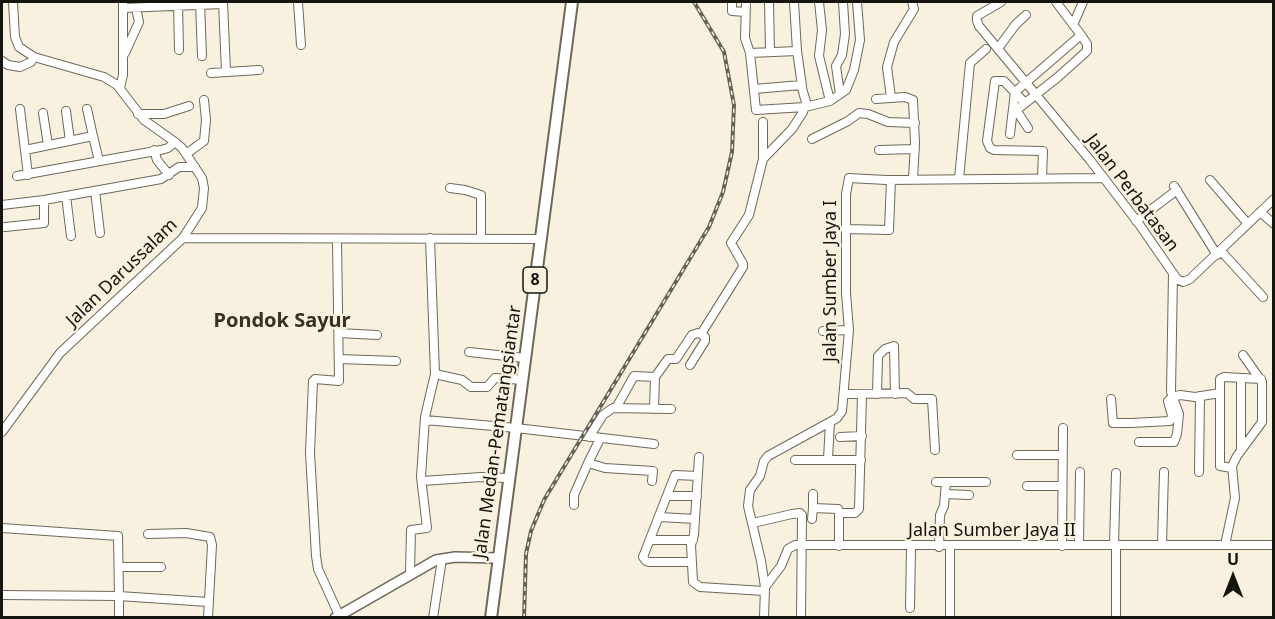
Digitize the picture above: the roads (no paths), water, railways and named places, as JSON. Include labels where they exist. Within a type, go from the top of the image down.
[{"type":"highway","name":"Jalan Medan-Pematangsiantar","points":[[491,618],[572,2]]},
{"type":"main road","points":[[337,616],[410,574],[442,559],[498,558]]},
{"type":"street","points":[[2,61],[8,65],[20,67],[31,62],[34,57],[22,50],[16,43],[13,2]]},
{"type":"street","points":[[298,2],[301,45]]},
{"type":"street","points":[[732,2],[732,15],[746,12]]},
{"type":"street","points":[[746,2],[745,38],[750,53],[756,110],[805,107],[830,101],[846,90],[854,70],[860,40],[857,2]]},
{"type":"street","points":[[769,2],[770,52]]},
{"type":"street","points":[[763,159],[798,121],[805,107],[796,51],[794,2]]},
{"type":"street","points":[[819,2],[822,30],[819,56],[830,101]]},
{"type":"street","points":[[840,94],[837,66],[842,55],[845,34],[843,2]]},
{"type":"street","points":[[891,98],[887,68],[894,42],[914,9],[912,2]]},
{"type":"street","name":"Jalan Perbatasan","points":[[1001,2],[977,16],[976,21],[979,26],[999,47],[1103,178],[1180,281],[1187,281],[1274,199]]},
{"type":"street","points":[[1015,111],[1088,51],[1087,44],[1056,2]]},
{"type":"street","points":[[1073,25],[1083,2]]},
{"type":"street","points":[[200,3],[202,56]]},
{"type":"street","points":[[120,88],[123,81],[123,5],[136,8],[156,4],[223,3],[226,72]]},
{"type":"street","points":[[178,4],[179,50]]},
{"type":"street","points":[[123,63],[125,51],[139,22],[136,8]]},
{"type":"street","points":[[999,47],[1016,24],[1026,15]]},
{"type":"street","points":[[1010,134],[1015,111],[1015,92],[1081,35]]},
{"type":"street","points":[[958,179],[970,63],[986,49]]},
{"type":"street","points":[[750,53],[796,51]]},
{"type":"street","name":"Jalan Darussalam","points":[[2,432],[60,353],[183,238],[203,205],[204,183],[186,154],[176,142],[138,114],[120,88],[104,77],[34,57]]},
{"type":"street","points":[[211,73],[259,70]]},
{"type":"street","points":[[1025,103],[1005,81],[995,81],[987,135],[988,145],[994,150],[1041,150],[1044,154],[1042,178]]},
{"type":"street","points":[[754,89],[802,86]]},
{"type":"street","points":[[876,99],[905,97],[913,100],[915,123],[913,179]]},
{"type":"street","points":[[186,154],[204,141],[206,120],[204,100]]},
{"type":"street","points":[[138,114],[170,113],[189,106]]},
{"type":"street","points":[[20,109],[28,175]]},
{"type":"street","points":[[87,109],[99,161]]},
{"type":"street","points":[[66,111],[70,141]]},
{"type":"street","points":[[1015,111],[1028,128]]},
{"type":"street","points":[[43,113],[48,145]]},
{"type":"street","points":[[812,139],[859,113],[888,122],[915,123]]},
{"type":"street","points":[[701,334],[743,266],[731,243],[748,215],[763,159],[763,122]]},
{"type":"street","points":[[25,150],[93,136]]},
{"type":"street","points":[[17,176],[165,149],[176,142]]},
{"type":"street","points":[[879,150],[915,148]]},
{"type":"street","points":[[154,150],[157,160],[169,175]]},
{"type":"street","points":[[2,204],[44,200],[161,179],[178,167],[195,167]]},
{"type":"street","name":"Jalan Sumber Jaya I","points":[[830,422],[840,415],[849,330],[846,293],[846,194],[849,178],[891,180],[1103,178]]},
{"type":"street","points":[[846,229],[889,230],[891,180]]},
{"type":"street","points":[[1210,180],[1248,224]]},
{"type":"street","points":[[450,188],[481,195],[480,239]]},
{"type":"street","points":[[1136,221],[1176,188],[1219,253],[1263,297]]},
{"type":"street","points":[[95,191],[100,233]]},
{"type":"street","points":[[66,196],[71,236]]},
{"type":"street","points":[[5,227],[44,223],[44,200]]},
{"type":"street","points":[[1260,212],[1274,224]]},
{"type":"street","points":[[183,238],[540,240]]},
{"type":"street","points":[[410,574],[411,530],[427,528],[422,480],[424,420],[435,374],[430,238]]},
{"type":"street","points":[[337,240],[339,381],[315,379],[312,381],[309,453],[318,569],[337,616]]},
{"type":"street","points":[[1139,442],[1174,442],[1179,414],[1178,406],[1172,397],[1173,274]]},
{"type":"street","points":[[822,331],[849,330]]},
{"type":"street","points":[[339,333],[377,335]]},
{"type":"street","points":[[654,409],[655,377],[668,359],[676,359],[694,334],[701,334],[705,341],[690,365]]},
{"type":"street","points":[[877,394],[878,356],[885,349],[894,346],[895,394]]},
{"type":"street","points":[[469,352],[525,358]]},
{"type":"street","points":[[1225,545],[1235,498],[1232,468],[1234,461],[1262,422],[1261,379],[1242,355]]},
{"type":"street","points":[[339,359],[396,361]]},
{"type":"street","points":[[435,374],[462,380],[471,387],[487,387],[495,378],[523,380]]},
{"type":"street","points":[[616,408],[633,377],[655,377]]},
{"type":"street","points":[[1232,468],[1220,466],[1221,378],[1261,379]]},
{"type":"street","points":[[1241,378],[1241,450]]},
{"type":"street","points":[[844,394],[910,393],[914,399],[932,399],[935,450]]},
{"type":"street","points":[[1111,399],[1112,421],[1117,423],[1170,421],[1172,416],[1168,401],[1172,397],[1220,393]]},
{"type":"street","points":[[839,513],[855,513],[859,509],[862,394]]},
{"type":"street","points":[[1199,472],[1200,396]]},
{"type":"street","points":[[589,437],[608,410],[616,408],[671,409]]},
{"type":"street","points":[[424,420],[654,444]]},
{"type":"street","points":[[828,459],[830,422]]},
{"type":"street","points":[[764,618],[761,561],[748,507],[749,494],[760,476],[765,458],[830,422]]},
{"type":"street","points":[[1062,546],[1063,428]]},
{"type":"street","points":[[840,437],[862,436]]},
{"type":"street","points":[[574,505],[574,495],[600,439]]},
{"type":"street","points":[[1017,455],[1062,455]]},
{"type":"street","points":[[699,457],[691,546],[693,582],[700,587],[764,589]]},
{"type":"street","points":[[795,460],[861,460]]},
{"type":"street","points":[[588,463],[616,469],[653,471],[652,481]]},
{"type":"street","points":[[1079,545],[1080,472]]},
{"type":"street","points":[[1162,545],[1164,472]]},
{"type":"street","points":[[1116,473],[1116,618]]},
{"type":"street","points":[[692,562],[645,561],[643,557],[675,475],[698,476]]},
{"type":"street","points":[[422,480],[508,478]]},
{"type":"street","points":[[936,482],[986,482]]},
{"type":"street","points":[[939,547],[940,515],[944,506],[946,482]]},
{"type":"street","points":[[1027,486],[1062,486]]},
{"type":"street","points":[[813,494],[813,519]]},
{"type":"street","points":[[945,494],[969,495]]},
{"type":"street","points":[[668,496],[697,496]]},
{"type":"street","points":[[813,508],[838,508],[839,546]]},
{"type":"street","points":[[753,523],[801,514],[803,545],[801,618]]},
{"type":"street","points":[[660,518],[695,519]]},
{"type":"street","points":[[2,528],[118,536],[119,618]]},
{"type":"street","points":[[148,534],[186,533],[210,537],[212,545],[208,618]]},
{"type":"street","points":[[650,540],[693,540]]},
{"type":"street","points":[[764,589],[781,566],[790,547],[803,545]]},
{"type":"street","name":"Jalan Sumber Jaya II","points":[[803,545],[939,547],[1274,545]]},
{"type":"street","points":[[950,546],[950,618]]},
{"type":"street","points":[[910,547],[910,608]]},
{"type":"street","points":[[431,616],[442,559]]},
{"type":"street","points":[[119,567],[161,567]]},
{"type":"street","points":[[2,595],[119,596],[208,603]]},
{"type":"railway","points":[[524,618],[526,554],[531,531],[544,500],[709,227],[723,192],[732,152],[734,105],[724,52],[694,2]]},
{"type":"district","name":"Pondok Sayur","points":[[282,321]]}]
